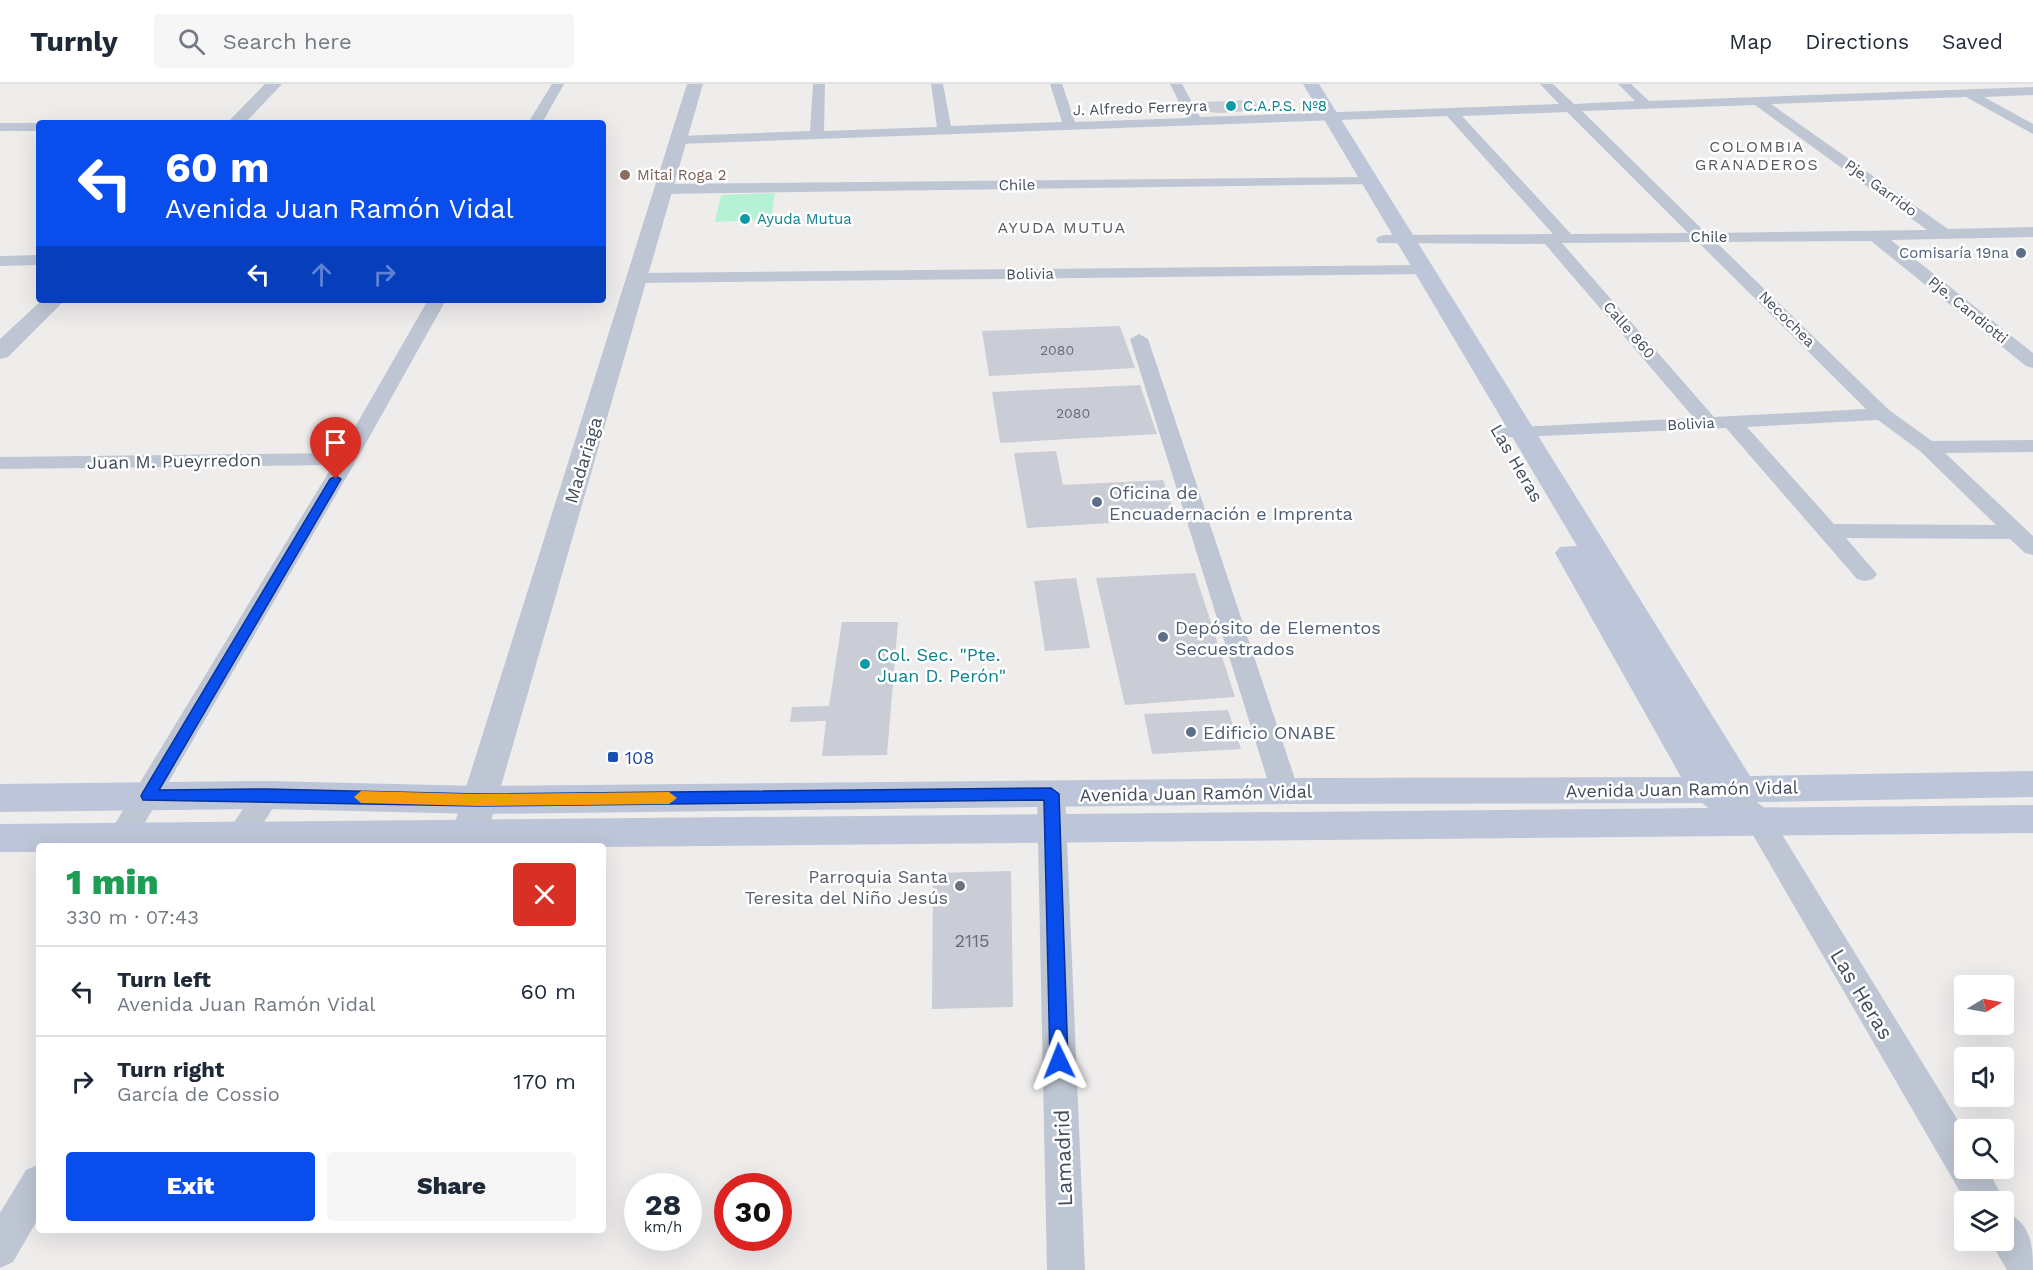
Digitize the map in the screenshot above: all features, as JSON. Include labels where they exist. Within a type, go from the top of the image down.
[{"type":"main road","name":"Las Heras","points":[[1294,84],[1321,117],[1723,789]]},
{"type":"main road","name":"Las Heras","points":[[1311,84],[1321,117]]},
{"type":"main road","name":"Avenida Juan Ramón Vidal","points":[[0,838],[123,835],[236,841],[469,835],[1052,812],[1285,791],[1723,789],[2033,784]]},
{"type":"main road","name":"Avenida Juan Ramón Vidal","points":[[0,798],[267,795],[1052,812],[1760,823],[2033,819]]},
{"type":"street","points":[[238,120],[274,84]]},
{"type":"street","points":[[537,120],[558,84]]},
{"type":"street","name":"Madariaga","points":[[469,835],[695,84]]},
{"type":"street","points":[[817,136],[819,84]]},
{"type":"street","points":[[937,84],[945,132]]},
{"type":"street","points":[[1056,84],[1070,127]]},
{"type":"street","points":[[1176,84],[1196,122]]},
{"type":"street","name":"Necochea","points":[[1546,84],[1705,237],[1882,414],[1928,447],[2025,540]]},
{"type":"street","points":[[1624,84],[1646,105]]},
{"type":"street","points":[[1806,84],[1824,99]]},
{"type":"street","points":[[1953,84],[2033,130]]},
{"type":"street","name":"Pje. Garrido","points":[[1732,90],[1752,101],[1946,235]]},
{"type":"street","name":"J. Alfredo Ferreyra","points":[[680,140],[2033,91]]},
{"type":"street","name":"Calle 860","points":[[1451,112],[1709,423]]},
{"type":"street","points":[[0,127],[36,126]]},
{"type":"street","name":"Chile","points":[[664,189],[1360,182]]},
{"type":"street","name":"Chile","points":[[1394,240],[1875,236],[2033,232]]},
{"type":"street","name":"Pje. Candiotti","points":[[1875,236],[2033,362]]},
{"type":"street","points":[[0,261],[36,260]]},
{"type":"street","name":"Bolivia","points":[[638,278],[1412,270]]},
{"type":"street","points":[[0,352],[51,303]]},
{"type":"street","points":[[123,835],[347,459],[435,303]]},
{"type":"street","points":[[1139,339],[1285,791]]},
{"type":"street","name":"Bolivia","points":[[1511,433],[1882,414]]},
{"type":"street","points":[[1731,421],[1865,574]]},
{"type":"street","points":[[1928,447],[2033,446]]},
{"type":"street","name":"Juan M. Pueyrredon","points":[[0,463],[347,459]]},
{"type":"street","points":[[1827,531],[2025,540]]},
{"type":"street","name":"Las Heras","points":[[1723,789],[1760,823],[1954,1147]]},
{"type":"street","points":[[236,841],[267,795]]},
{"type":"street","name":"Lamadrid","points":[[1052,812],[1066,1270]]},
{"type":"street","points":[[0,1249],[36,1187]]},
{"type":"street","points":[[2014,1247],[2028,1270]]},
{"type":"green space","points":[[775,193],[771,219],[715,222],[721,195]]},
{"type":"building","name":"C.A.P.S. Nº8","points":[[1254,100],[1261,110],[1207,112],[1202,102]]},
{"type":"building","points":[[1120,326],[1135,368],[989,376],[982,331]]},
{"type":"building","points":[[1140,385],[1157,434],[1000,443],[992,392]]},
{"type":"building","name":"Oficina de Encuadernación e Imprenta","points":[[1056,451],[1063,485],[1163,480],[1177,519],[1027,528],[1014,453]]},
{"type":"building","name":"Depósito de Elementos Secuestrados","points":[[1195,573],[1235,697],[1125,705],[1096,578]]},
{"type":"building","points":[[1076,578],[1090,648],[1045,651],[1034,581]]},
{"type":"building","name":"Col. Sec. \"Pte. Juan D. Perón\"","points":[[842,622],[898,622],[887,755],[822,756],[826,721],[790,722],[792,707],[829,706]]},
{"type":"building","name":"Edificio ONABE","points":[[1228,710],[1241,749],[1152,754],[1144,714]]},
{"type":"building","name":"Parroquia Santa Teresita del Niño Jesús","points":[[1011,871],[1013,1007],[932,1009],[933,873]]},
{"type":"slow traffic","points":[[361,797],[479,800],[669,798]]},
{"type":"place","name":"C.A.P.S. Nº8","points":[[1231,106]]},
{"type":"place","name":"Mitai Roga 2","points":[[625,175]]},
{"type":"place","name":"Ayuda Mutua","points":[[745,219]]},
{"type":"place","name":"Comisaría 19na","points":[[2021,253]]},
{"type":"place","name":"Oficina de Encuadernación e Imprenta","points":[[1097,502]]},
{"type":"place","name":"Depósito de Elementos Secuestrados","points":[[1163,637]]},
{"type":"place","name":"Col. Sec. \"Pte. Juan D. Perón\"","points":[[865,664]]},
{"type":"place","name":"Edificio ONABE","points":[[1191,732]]},
{"type":"place","name":"108","points":[[613,757]]},
{"type":"place","name":"Parroquia Santa Teresita del Niño Jesús","points":[[960,886]]},
{"type":"district","name":"COLOMBIA GRANADEROS","points":[[1757,155]]},
{"type":"district","name":"AYUDA MUTUA","points":[[1062,227]]},
{"type":"route","points":[[336,479],[148,796],[267,795],[479,800],[1051,794],[1059,1061]]}]
